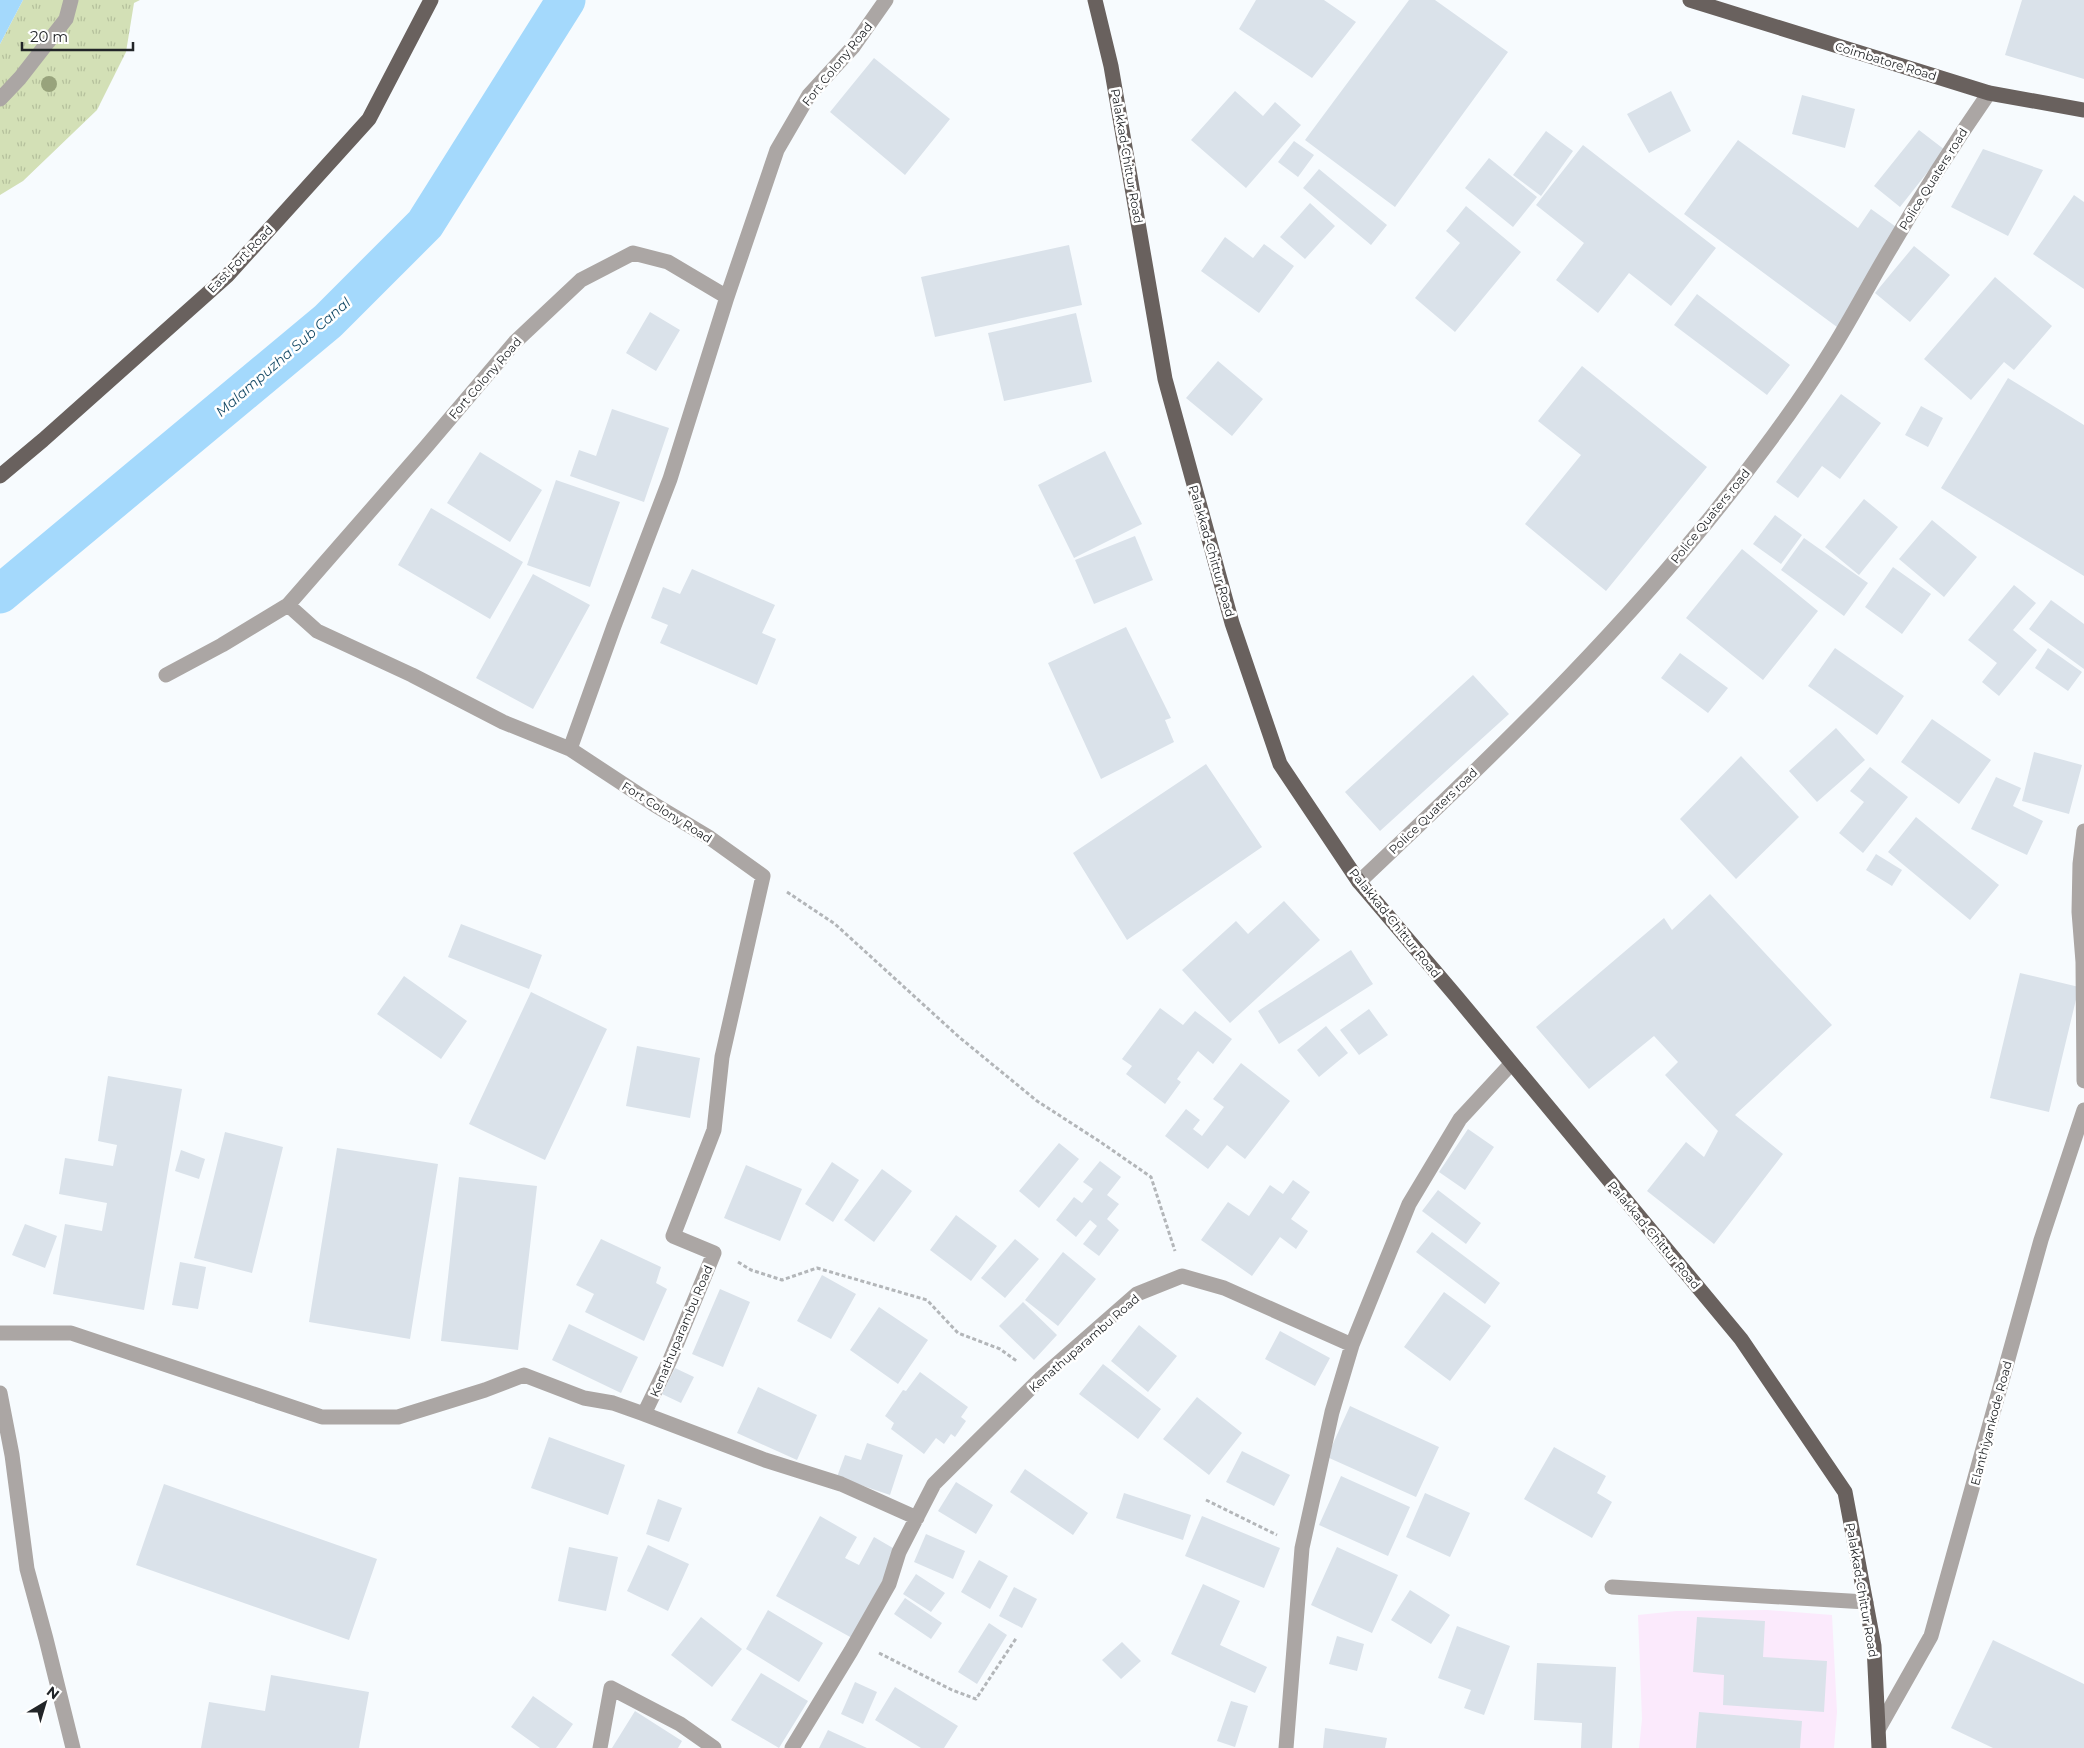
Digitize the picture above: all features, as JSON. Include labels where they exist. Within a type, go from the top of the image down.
[{"type":"main road","name":"East Fort Road","points":[[0,476],[227,276],[369,119],[430,0]]},
{"type":"main road","name":"Palakkad-Chittur Road","points":[[1094,0],[1112,66],[1165,379],[1232,623],[1280,764],[1359,882],[1741,1339],[1845,1492],[1874,1646],[1879,1748]]},
{"type":"main road","name":"Coimbatore Road","points":[[1690,0],[1989,93],[2084,110]]},
{"type":"street","points":[[0,99],[20,78],[66,20],[71,0]]},
{"type":"street","name":"Fort Colony Road","points":[[570,749],[670,479],[727,297],[776,150],[809,95],[853,47],[886,0]]},
{"type":"street","name":"Police Quaters road","points":[[1359,882],[1465,782],[1576,671],[1677,557],[1747,470],[1829,354],[1892,245],[1952,148],[1989,93]]},
{"type":"street","name":"Fort Colony Road","points":[[166,675],[222,645],[288,605],[426,448],[515,342],[581,280],[633,254],[668,262],[727,297]]},
{"type":"street","name":"Fort Colony Road","points":[[288,605],[317,631],[412,674],[503,722],[570,749],[655,805],[710,838],[763,876]]},
{"type":"street","points":[[2084,831],[2080,864],[2079,912],[2084,963],[2084,1081]]},
{"type":"street","name":"Kenathuparambu Road","points":[[644,1414],[670,1360],[714,1253],[672,1236],[714,1130],[722,1057],[763,876]]},
{"type":"street","points":[[1286,1748],[1302,1548],[1332,1412],[1352,1345],[1410,1204],[1460,1119],[1511,1064]]},
{"type":"street","name":"Elanthiyankode Road","points":[[1879,1728],[1931,1636],[2041,1240],[2084,1110]]},
{"type":"street","points":[[1182,1276],[1224,1288],[1352,1345]]},
{"type":"street","name":"Kenathuparambu Road","points":[[792,1748],[889,1584],[899,1552],[934,1484],[1040,1379],[1137,1294],[1182,1276]]},
{"type":"street","points":[[0,1333],[70,1333],[322,1417],[398,1417],[485,1390],[524,1375],[584,1398],[613,1404],[644,1414],[765,1460],[842,1484],[917,1518]]},
{"type":"street","points":[[0,1393],[12,1454],[27,1569],[73,1748]]},
{"type":"street","points":[[1612,1587],[1866,1602]]},
{"type":"street","points":[[600,1748],[611,1688],[680,1724],[714,1748]]},
{"type":"path","points":[[763,876],[835,924],[959,1037],[1037,1101],[1151,1177],[1182,1276]]},
{"type":"path","points":[[714,1253],[739,1262],[751,1270],[782,1280],[817,1268],[927,1300],[958,1332],[1000,1349],[1040,1379]]},
{"type":"path","points":[[1206,1500],[1302,1548]]},
{"type":"path","points":[[856,1642],[952,1690],[976,1698],[1017,1638]]},
{"type":"shaded area","points":[[1767,1610],[1832,1615],[1837,1712],[1834,1748],[1639,1748],[1642,1719],[1638,1615],[1676,1611]]},
{"type":"green space","points":[[23,0],[140,0],[134,3],[126,52],[97,110],[23,181],[0,195],[0,44]]},
{"type":"water","points":[[0,0],[23,0],[0,44]]},
{"type":"building","points":[[1256,0],[1324,0],[1356,22],[1312,78],[1239,29]]},
{"type":"building","points":[[1409,0],[1435,0],[1508,52],[1395,207],[1305,140]]},
{"type":"building","points":[[2022,0],[2084,0],[2084,79],[2005,55]]},
{"type":"building","points":[[874,58],[950,119],[905,175],[830,112]]},
{"type":"building","points":[[1235,91],[1263,116],[1275,102],[1301,125],[1246,188],[1191,140]]},
{"type":"building","points":[[1671,91],[1691,131],[1649,153],[1627,114]]},
{"type":"building","points":[[1802,95],[1855,109],[1845,148],[1792,134]]},
{"type":"building","points":[[1919,130],[1945,150],[1900,207],[1874,186]]},
{"type":"building","points":[[1546,131],[1573,151],[1541,196],[1513,175]]},
{"type":"building","points":[[1738,140],[1858,228],[1871,209],[1906,234],[1837,327],[1684,214]]},
{"type":"building","points":[[1294,141],[1314,155],[1298,177],[1278,162]]},
{"type":"building","points":[[1583,145],[1716,248],[1671,306],[1629,273],[1598,313],[1556,280],[1584,243],[1536,205]]},
{"type":"building","points":[[1983,149],[2043,170],[2008,236],[1951,207]]},
{"type":"building","points":[[1489,158],[1537,197],[1513,227],[1465,188]]},
{"type":"building","points":[[1319,169],[1387,225],[1371,245],[1303,188]]},
{"type":"building","points":[[2074,195],[2084,202],[2084,289],[2033,254]]},
{"type":"building","points":[[1310,203],[1335,226],[1305,259],[1280,237]]},
{"type":"building","points":[[1466,206],[1521,252],[1455,332],[1415,298],[1460,243],[1446,231]]},
{"type":"building","points":[[1225,237],[1253,258],[1264,244],[1294,266],[1259,313],[1201,271]]},
{"type":"building","points":[[1069,245],[1082,305],[935,337],[921,277]]},
{"type":"building","points":[[1914,246],[1950,275],[1910,322],[1875,293]]},
{"type":"building","points":[[1995,277],[2052,326],[2014,370],[2004,362],[1971,400],[1924,359]]},
{"type":"building","points":[[1697,294],[1790,365],[1767,395],[1674,325]]},
{"type":"building","points":[[650,312],[680,330],[656,371],[626,353]]},
{"type":"building","points":[[1076,313],[1092,382],[1004,401],[988,333]]},
{"type":"building","points":[[1218,361],[1263,399],[1232,436],[1186,398]]},
{"type":"building","points":[[1582,366],[1707,467],[1606,591],[1525,524],[1581,455],[1538,421]]},
{"type":"building","points":[[2008,378],[2084,425],[2084,576],[1941,488]]},
{"type":"building","points":[[1841,394],[1881,423],[1840,479],[1822,466],[1798,498],[1776,482]]},
{"type":"building","points":[[1921,406],[1943,418],[1928,447],[1905,435]]},
{"type":"building","points":[[612,409],[669,428],[644,502],[570,476],[579,450],[596,456]]},
{"type":"building","points":[[1105,451],[1142,524],[1074,558],[1038,485]]},
{"type":"building","points":[[480,452],[542,490],[510,542],[447,503]]},
{"type":"building","points":[[556,480],[620,502],[590,587],[527,565]]},
{"type":"building","points":[[1864,499],[1898,527],[1859,575],[1825,547]]},
{"type":"building","points":[[431,508],[523,562],[490,619],[398,565]]},
{"type":"building","points":[[1775,515],[1802,535],[1781,564],[1753,544]]},
{"type":"building","points":[[1932,520],[1977,557],[1944,597],[1899,559]]},
{"type":"building","points":[[1135,536],[1153,580],[1094,604],[1075,560]]},
{"type":"building","points":[[1804,538],[1868,583],[1844,616],[1781,570]]},
{"type":"building","points":[[1742,549],[1818,611],[1763,680],[1686,618]]},
{"type":"building","points":[[1893,567],[1931,594],[1902,634],[1865,607]]},
{"type":"building","points":[[692,569],[775,605],[762,633],[776,639],[757,685],[660,643],[668,625],[651,618],[663,587],[680,594]]},
{"type":"building","points":[[533,574],[590,605],[533,709],[476,678]]},
{"type":"building","points":[[2014,585],[2036,603],[2013,630],[2037,650],[1999,696],[1982,682],[1997,663],[1968,640]]},
{"type":"building","points":[[2051,600],[2084,624],[2084,669],[2029,629]]},
{"type":"building","points":[[1126,627],[1171,718],[1165,720],[1174,742],[1101,779],[1048,663]]},
{"type":"building","points":[[1835,648],[1904,696],[1877,735],[1808,686]]},
{"type":"building","points":[[2048,648],[2082,672],[2068,691],[2035,668]]},
{"type":"building","points":[[1680,653],[1728,688],[1708,713],[1661,678]]},
{"type":"building","points":[[1473,675],[1509,714],[1380,831],[1345,792]]},
{"type":"building","points":[[1932,719],[1991,760],[1959,804],[1901,762]]},
{"type":"building","points":[[1836,728],[1865,760],[1817,802],[1789,771]]},
{"type":"building","points":[[2034,752],[2082,765],[2069,814],[2022,801]]},
{"type":"building","points":[[1741,756],[1799,817],[1736,879],[1680,819]]},
{"type":"building","points":[[1206,764],[1262,847],[1127,940],[1073,853]]},
{"type":"building","points":[[1870,767],[1908,797],[1863,853],[1839,833],[1864,802],[1850,791]]},
{"type":"building","points":[[1996,777],[2021,788],[2013,806],[2043,821],[2027,855],[1971,829]]},
{"type":"building","points":[[1916,817],[1999,885],[1970,920],[1888,852]]},
{"type":"building","points":[[1876,854],[1902,870],[1892,886],[1866,870]]},
{"type":"building","points":[[1710,894],[1832,1025],[1735,1115],[1783,1154],[1714,1244],[1647,1191],[1686,1142],[1704,1157],[1718,1131],[1665,1075],[1678,1062],[1654,1036],[1589,1089],[1536,1027],[1664,918],[1672,930]]},
{"type":"building","points":[[1284,901],[1320,940],[1230,1023],[1182,970],[1236,921],[1248,934]]},
{"type":"building","points":[[461,924],[542,955],[529,989],[448,957]]},
{"type":"building","points":[[1351,950],[1373,984],[1279,1044],[1258,1011]]},
{"type":"building","points":[[2020,973],[2079,987],[2049,1112],[1990,1098]]},
{"type":"building","points":[[404,976],[467,1021],[441,1059],[377,1014]]},
{"type":"building","points":[[531,992],[607,1029],[545,1160],[469,1124]]},
{"type":"building","points":[[1160,1008],[1183,1025],[1195,1011],[1232,1039],[1213,1064],[1198,1051],[1177,1079],[1181,1082],[1165,1104],[1126,1074],[1132,1066],[1122,1059]]},
{"type":"building","points":[[1369,1009],[1388,1035],[1359,1055],[1340,1030]]},
{"type":"building","points":[[1326,1026],[1348,1053],[1319,1077],[1297,1050]]},
{"type":"building","points":[[637,1046],[700,1058],[690,1118],[626,1106]]},
{"type":"building","points":[[1241,1063],[1290,1101],[1245,1159],[1227,1145],[1208,1169],[1165,1136],[1186,1109],[1200,1120],[1193,1129],[1202,1136],[1224,1107],[1213,1099]]},
{"type":"building","points":[[108,1076],[182,1089],[144,1310],[53,1294],[65,1224],[102,1231],[107,1203],[59,1194],[65,1158],[113,1166],[117,1145],[98,1141]]},
{"type":"building","points":[[1468,1129],[1494,1147],[1465,1190],[1439,1172]]},
{"type":"building","points":[[225,1132],[283,1147],[252,1273],[194,1258]]},
{"type":"building","points":[[1059,1143],[1079,1159],[1039,1208],[1019,1191]]},
{"type":"building","points":[[337,1148],[438,1164],[410,1339],[309,1322]]},
{"type":"building","points":[[181,1150],[205,1159],[199,1179],[175,1171]]},
{"type":"building","points":[[1100,1161],[1121,1177],[1107,1195],[1119,1204],[1107,1219],[1119,1230],[1099,1256],[1083,1244],[1097,1226],[1090,1220],[1076,1237],[1056,1220],[1074,1197],[1082,1203],[1093,1189],[1083,1182]]},
{"type":"building","points":[[832,1162],[859,1180],[833,1222],[805,1204]]},
{"type":"building","points":[[746,1165],[802,1189],[780,1241],[724,1218]]},
{"type":"building","points":[[882,1169],[912,1191],[874,1242],[844,1220]]},
{"type":"building","points":[[459,1177],[537,1186],[518,1350],[441,1341]]},
{"type":"building","points":[[1293,1180],[1310,1192],[1291,1219],[1308,1231],[1296,1249],[1280,1237],[1252,1276],[1201,1240],[1228,1202],[1249,1216],[1270,1185],[1283,1194]]},
{"type":"building","points":[[1438,1190],[1481,1223],[1466,1244],[1422,1211]]},
{"type":"building","points":[[956,1215],[997,1246],[971,1281],[930,1250]]},
{"type":"building","points":[[25,1224],[57,1236],[45,1268],[12,1255]]},
{"type":"building","points":[[1432,1232],[1500,1283],[1485,1304],[1416,1252]]},
{"type":"building","points":[[601,1239],[661,1267],[656,1283],[667,1289],[644,1341],[585,1312],[594,1294],[576,1285]]},
{"type":"building","points":[[1015,1239],[1039,1259],[1005,1298],[981,1278]]},
{"type":"building","points":[[1063,1252],[1096,1279],[1058,1326],[1025,1300]]},
{"type":"building","points":[[180,1262],[206,1267],[198,1309],[172,1305]]},
{"type":"building","points":[[822,1275],[856,1294],[831,1339],[797,1321]]},
{"type":"building","points":[[720,1289],[750,1302],[723,1367],[692,1354]]},
{"type":"building","points":[[1444,1292],[1491,1326],[1450,1381],[1404,1347]]},
{"type":"building","points":[[1023,1302],[1057,1335],[1034,1360],[999,1326]]},
{"type":"building","points":[[879,1307],[928,1340],[898,1384],[850,1350]]},
{"type":"building","points":[[569,1324],[638,1357],[621,1393],[552,1360]]},
{"type":"building","points":[[1139,1325],[1177,1356],[1148,1392],[1111,1361]]},
{"type":"building","points":[[1280,1331],[1330,1358],[1315,1386],[1265,1359]]},
{"type":"building","points":[[1103,1364],[1161,1409],[1138,1439],[1079,1394]]},
{"type":"building","points":[[675,1368],[694,1377],[681,1403],[662,1394]]},
{"type":"building","points":[[920,1372],[968,1407],[961,1417],[966,1421],[955,1437],[951,1434],[944,1444],[936,1438],[924,1454],[891,1429],[894,1423],[885,1416],[903,1390],[906,1391]]},
{"type":"building","points":[[758,1387],[817,1415],[797,1460],[737,1433]]},
{"type":"building","points":[[1197,1397],[1242,1433],[1209,1475],[1163,1439]]},
{"type":"building","points":[[1350,1406],[1439,1447],[1416,1497],[1327,1457]]},
{"type":"building","points":[[549,1437],[625,1465],[608,1515],[531,1488]]},
{"type":"building","points":[[867,1443],[903,1455],[890,1495],[837,1477],[845,1455],[861,1460]]},
{"type":"building","points":[[1554,1447],[1606,1476],[1597,1493],[1612,1502],[1592,1538],[1524,1499]]},
{"type":"building","points":[[1242,1451],[1290,1475],[1274,1506],[1226,1482]]},
{"type":"building","points":[[1025,1469],[1088,1513],[1073,1535],[1010,1492]]},
{"type":"building","points":[[1341,1476],[1410,1507],[1388,1556],[1319,1525]]},
{"type":"building","points":[[956,1482],[993,1505],[976,1534],[938,1511]]},
{"type":"building","points":[[164,1484],[377,1559],[349,1640],[136,1565]]},
{"type":"building","points":[[1124,1493],[1191,1515],[1183,1540],[1116,1518]]},
{"type":"building","points":[[1425,1493],[1470,1513],[1450,1557],[1406,1537]]},
{"type":"building","points":[[658,1499],[682,1508],[669,1542],[646,1534]]},
{"type":"building","points":[[820,1516],[857,1537],[845,1558],[859,1565],[874,1537],[898,1551],[852,1638],[776,1596]]},
{"type":"building","points":[[1202,1516],[1280,1548],[1264,1588],[1185,1556]]},
{"type":"building","points":[[926,1534],[965,1551],[953,1579],[914,1562]]},
{"type":"building","points":[[648,1545],[689,1564],[668,1611],[627,1591]]},
{"type":"building","points":[[569,1547],[618,1557],[606,1611],[558,1601]]},
{"type":"building","points":[[1337,1547],[1398,1575],[1372,1633],[1311,1605]]},
{"type":"building","points":[[979,1560],[1008,1576],[990,1609],[961,1592]]},
{"type":"building","points":[[916,1574],[945,1593],[931,1612],[903,1594]]},
{"type":"building","points":[[1203,1584],[1240,1601],[1220,1645],[1267,1667],[1255,1693],[1171,1654]]},
{"type":"building","points":[[1014,1587],[1037,1599],[1022,1628],[999,1616]]},
{"type":"building","points":[[1410,1590],[1450,1615],[1431,1644],[1391,1620]]},
{"type":"building","points":[[905,1598],[942,1623],[931,1639],[894,1614]]},
{"type":"building","points":[[768,1610],[823,1643],[799,1682],[746,1649]]},
{"type":"building","points":[[701,1617],[742,1649],[712,1687],[671,1655]]},
{"type":"building","points":[[1697,1617],[1765,1621],[1763,1657],[1827,1661],[1824,1712],[1723,1705],[1724,1675],[1693,1672]]},
{"type":"building","points":[[989,1623],[1007,1635],[977,1684],[958,1672]]},
{"type":"building","points":[[1457,1626],[1510,1646],[1484,1715],[1464,1708],[1471,1690],[1438,1678]]},
{"type":"building","points":[[1337,1636],[1364,1644],[1357,1671],[1329,1664]]},
{"type":"building","points":[[1993,1640],[2084,1684],[2084,1748],[1993,1748],[1951,1728]]},
{"type":"building","points":[[1122,1642],[1141,1661],[1121,1679],[1102,1660]]},
{"type":"building","points":[[1537,1663],[1616,1667],[1612,1748],[1581,1748],[1582,1723],[1534,1720]]},
{"type":"building","points":[[761,1673],[808,1701],[779,1748],[731,1720]]},
{"type":"building","points":[[271,1675],[369,1692],[359,1748],[201,1748],[209,1702],[265,1711]]},
{"type":"building","points":[[855,1682],[877,1692],[863,1724],[841,1714]]},
{"type":"building","points":[[895,1687],[958,1726],[944,1748],[921,1748],[875,1720]]},
{"type":"building","points":[[533,1696],[573,1724],[556,1748],[540,1748],[511,1727]]},
{"type":"building","points":[[1231,1701],[1248,1706],[1235,1747],[1217,1741]]},
{"type":"building","points":[[635,1711],[682,1741],[678,1748],[612,1748]]},
{"type":"building","points":[[1699,1712],[1802,1721],[1800,1748],[1696,1748]]},
{"type":"building","points":[[1325,1728],[1387,1738],[1385,1748],[1323,1748]]},
{"type":"building","points":[[828,1730],[867,1748],[819,1748]]},
{"type":"waterway","name":"Malampuzha Sub Canal","points":[[0,594],[328,321],[425,224],[566,0]]}]
